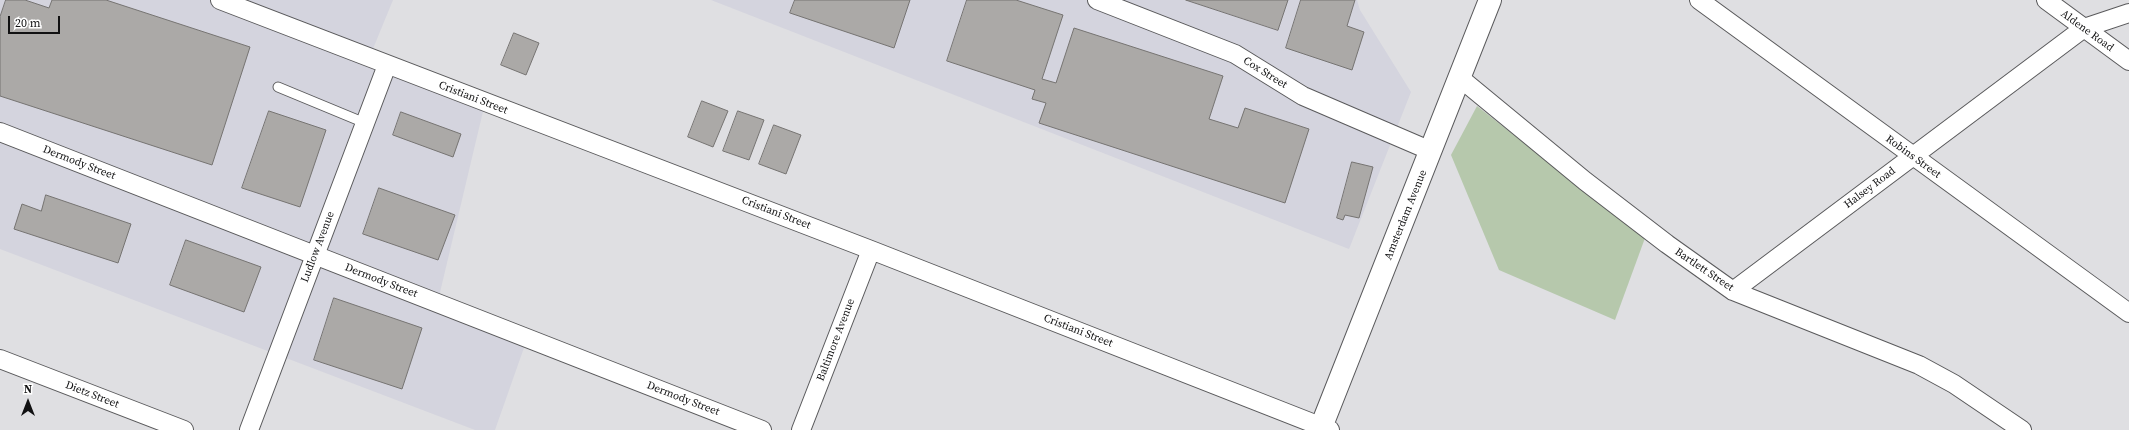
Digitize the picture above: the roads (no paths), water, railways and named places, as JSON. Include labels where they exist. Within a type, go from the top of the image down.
[{"type":"main road","name":"Amsterdam Avenue","points":[[1324,429],[1490,0]]},
{"type":"street","name":"Cristiani Street","points":[[220,0],[871,250],[1324,429]]},
{"type":"street","name":"Cox Street","points":[[1097,0],[1235,54],[1303,96],[1431,151]]},
{"type":"street","name":"Robins Street","points":[[1699,0],[1912,157],[2129,313]]},
{"type":"street","name":"Aldene Road","points":[[2046,0],[2129,61]]},
{"type":"street","name":"Halsey Road","points":[[1733,291],[2084,28],[2129,13]]},
{"type":"street","name":"Ludlow Avenue","points":[[249,430],[387,65]]},
{"type":"street","name":"Bartlett Street","points":[[1460,78],[1655,235],[1733,291],[1919,365],[1954,384],[2022,430]]},
{"type":"street","name":"Dermody Street","points":[[0,132],[762,430]]},
{"type":"street","name":"Baltimore Avenue","points":[[802,430],[871,250]]},
{"type":"street","name":"Dietz Street","points":[[0,360],[184,430]]},
{"type":"lane","points":[[278,87],[365,123]]}]
